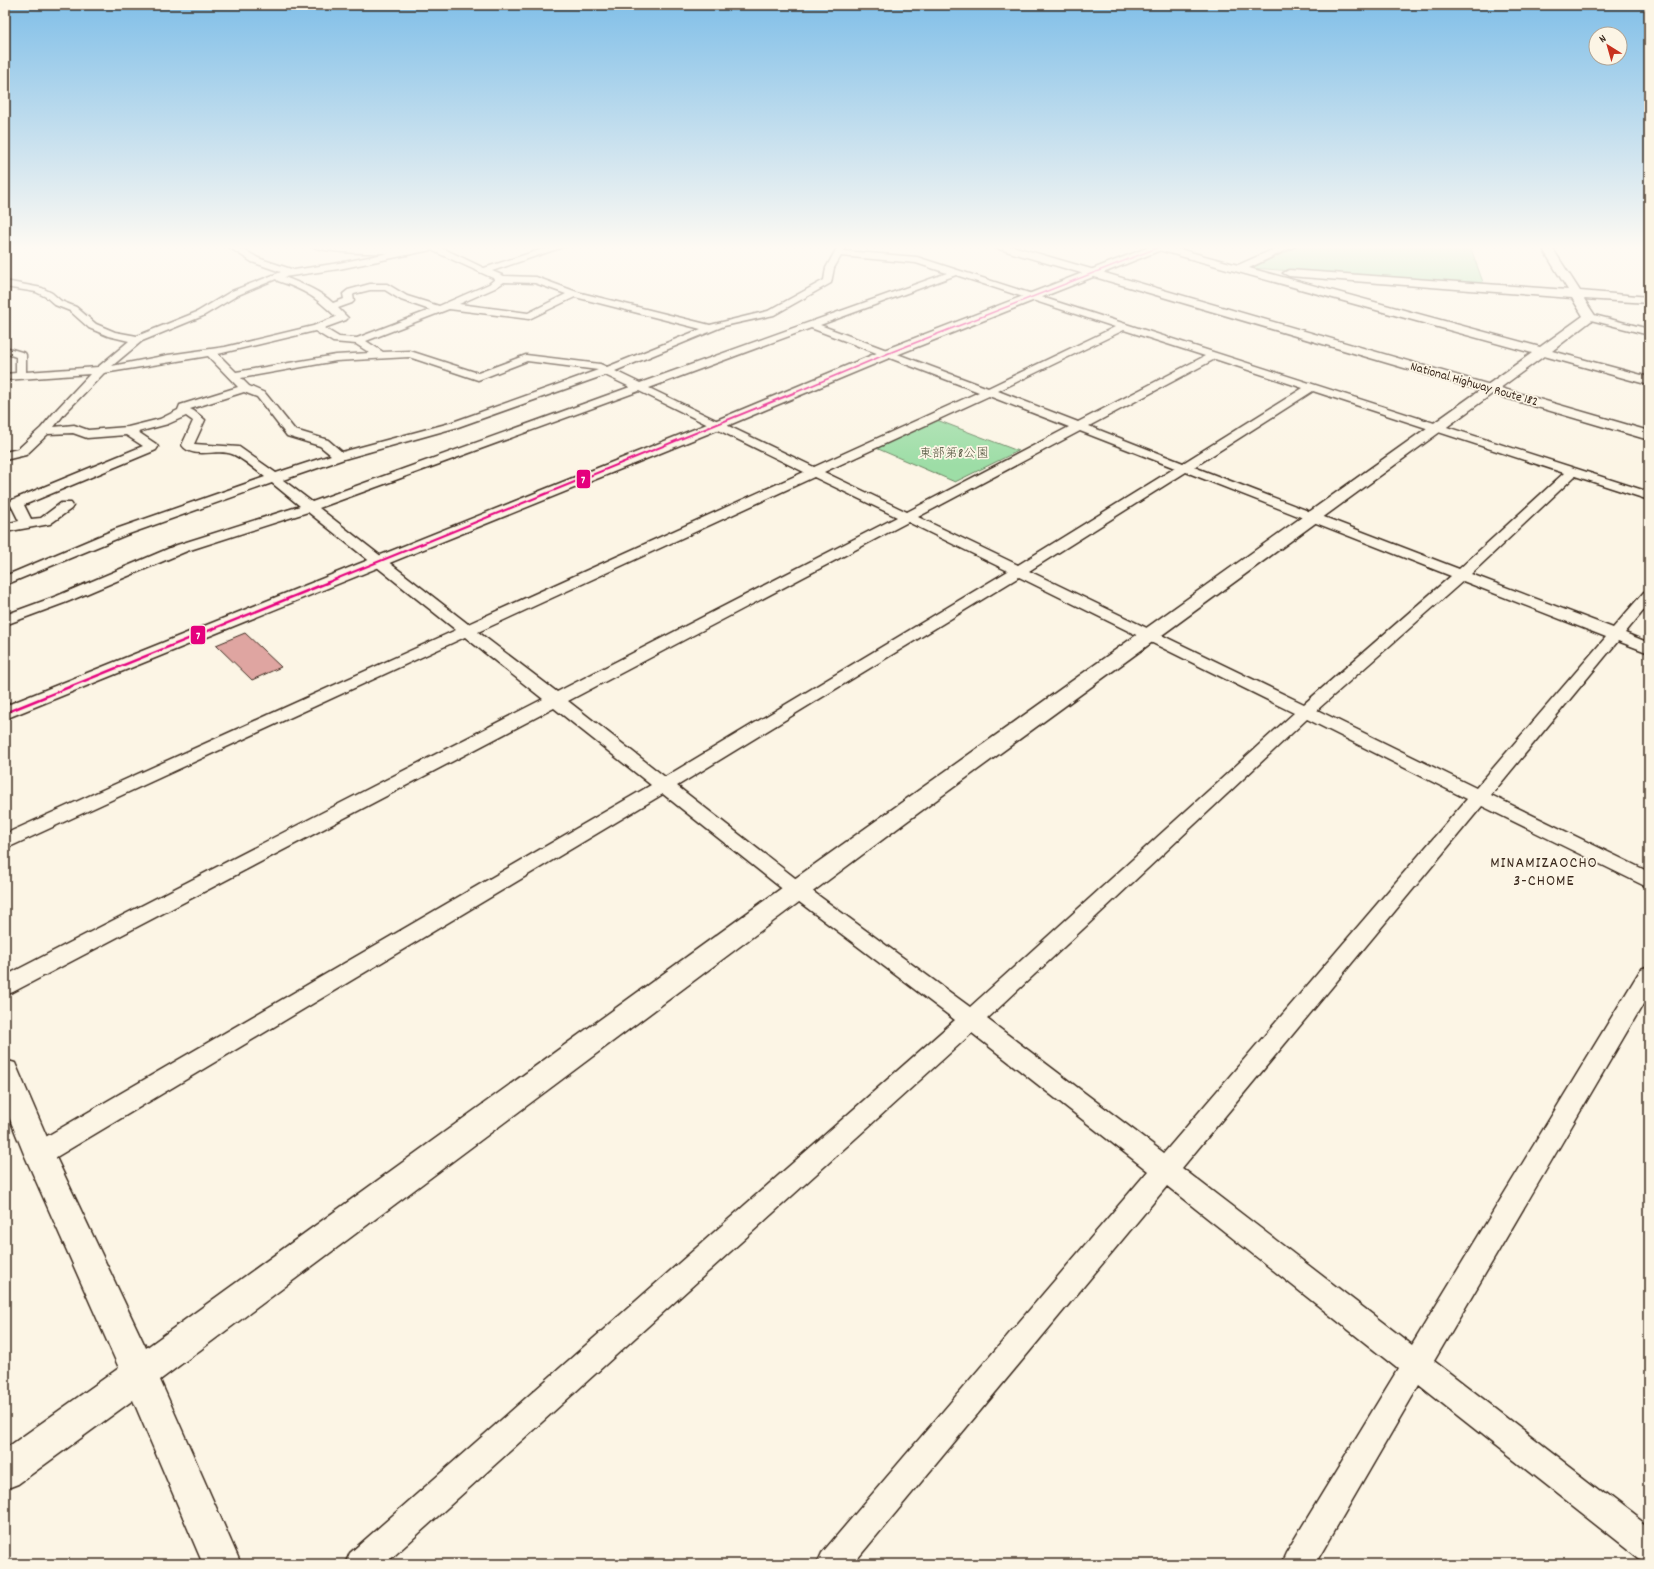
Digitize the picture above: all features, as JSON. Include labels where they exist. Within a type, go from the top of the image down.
[{"type":"main road","points":[[5,713],[717,425],[974,319]]},
{"type":"main road","name":"National Highway Route 182","points":[[1266,319],[1493,386],[1649,428]]},
{"type":"main road","points":[[1422,319],[1649,381]]},
{"type":"main road","points":[[5,1471],[140,1375],[797,890],[1148,634],[1587,319]]},
{"type":"main road","name":"National Highway Route 182","points":[[1493,386],[1649,436]]},
{"type":"main road","points":[[5,1072],[39,1154],[140,1375],[222,1564]]},
{"type":"street","points":[[84,319],[89,324],[106,332],[132,339],[138,339]]},
{"type":"street","points":[[5,456],[22,452],[45,431],[61,411],[100,371],[138,339],[188,319]]},
{"type":"street","points":[[5,377],[100,371],[168,358],[211,353],[316,328],[339,319]]},
{"type":"street","points":[[316,328],[337,340],[358,341],[414,319]]},
{"type":"street","points":[[677,319],[710,328]]},
{"type":"street","points":[[5,580],[121,532],[213,499],[340,456],[454,425],[606,371],[710,328],[743,319]]},
{"type":"street","points":[[774,319],[780,322],[806,327],[889,353],[1649,648]]},
{"type":"street","points":[[5,620],[62,599],[182,548],[310,507],[827,319]]},
{"type":"street","points":[[1099,319],[1649,496]]},
{"type":"street","points":[[1599,319],[1649,332]]},
{"type":"street","points":[[5,842],[988,392],[1123,327]]},
{"type":"street","points":[[358,341],[358,343],[370,347],[382,356]]},
{"type":"street","points":[[5,350],[20,355],[21,376]]},
{"type":"street","points":[[211,353],[245,388],[260,395],[291,433],[324,443],[340,456]]},
{"type":"street","points":[[234,376],[336,358],[410,354],[478,377],[526,358],[600,367],[906,518],[1148,634],[1649,881]]},
{"type":"street","points":[[5,986],[906,518],[1213,356]]},
{"type":"street","points":[[39,1154],[664,785],[1186,468],[1312,387]]},
{"type":"street","points":[[184,412],[184,407],[245,388]]},
{"type":"street","points":[[45,431],[74,429],[87,434],[128,431],[155,424],[184,412],[190,413],[199,420],[188,445],[192,448],[201,450],[235,450],[272,476],[378,562],[797,890],[971,1020],[1166,1170],[1649,1547]]},
{"type":"street","points":[[27,524],[17,503],[152,447],[128,431]]},
{"type":"street","points":[[361,1564],[971,1020],[1305,712],[1461,574],[1573,471]]},
{"type":"street","points":[[5,528],[45,521],[66,506]]},
{"type":"street","points":[[832,1564],[1166,1170],[1649,595]]},
{"type":"street","points":[[1297,1564],[1649,975]]},
{"type":"green space","name":"東部第8公園","points":[[937,420],[1018,451],[955,482],[876,448]]},
{"type":"building","points":[[245,633],[281,667],[252,680],[216,645]]},
{"type":"transit line","name":"7","points":[[5,713],[975,319]]},
{"type":"district","name":"MINAMIZAOCHO 3-CHOME","points":[[1544,872]]}]
